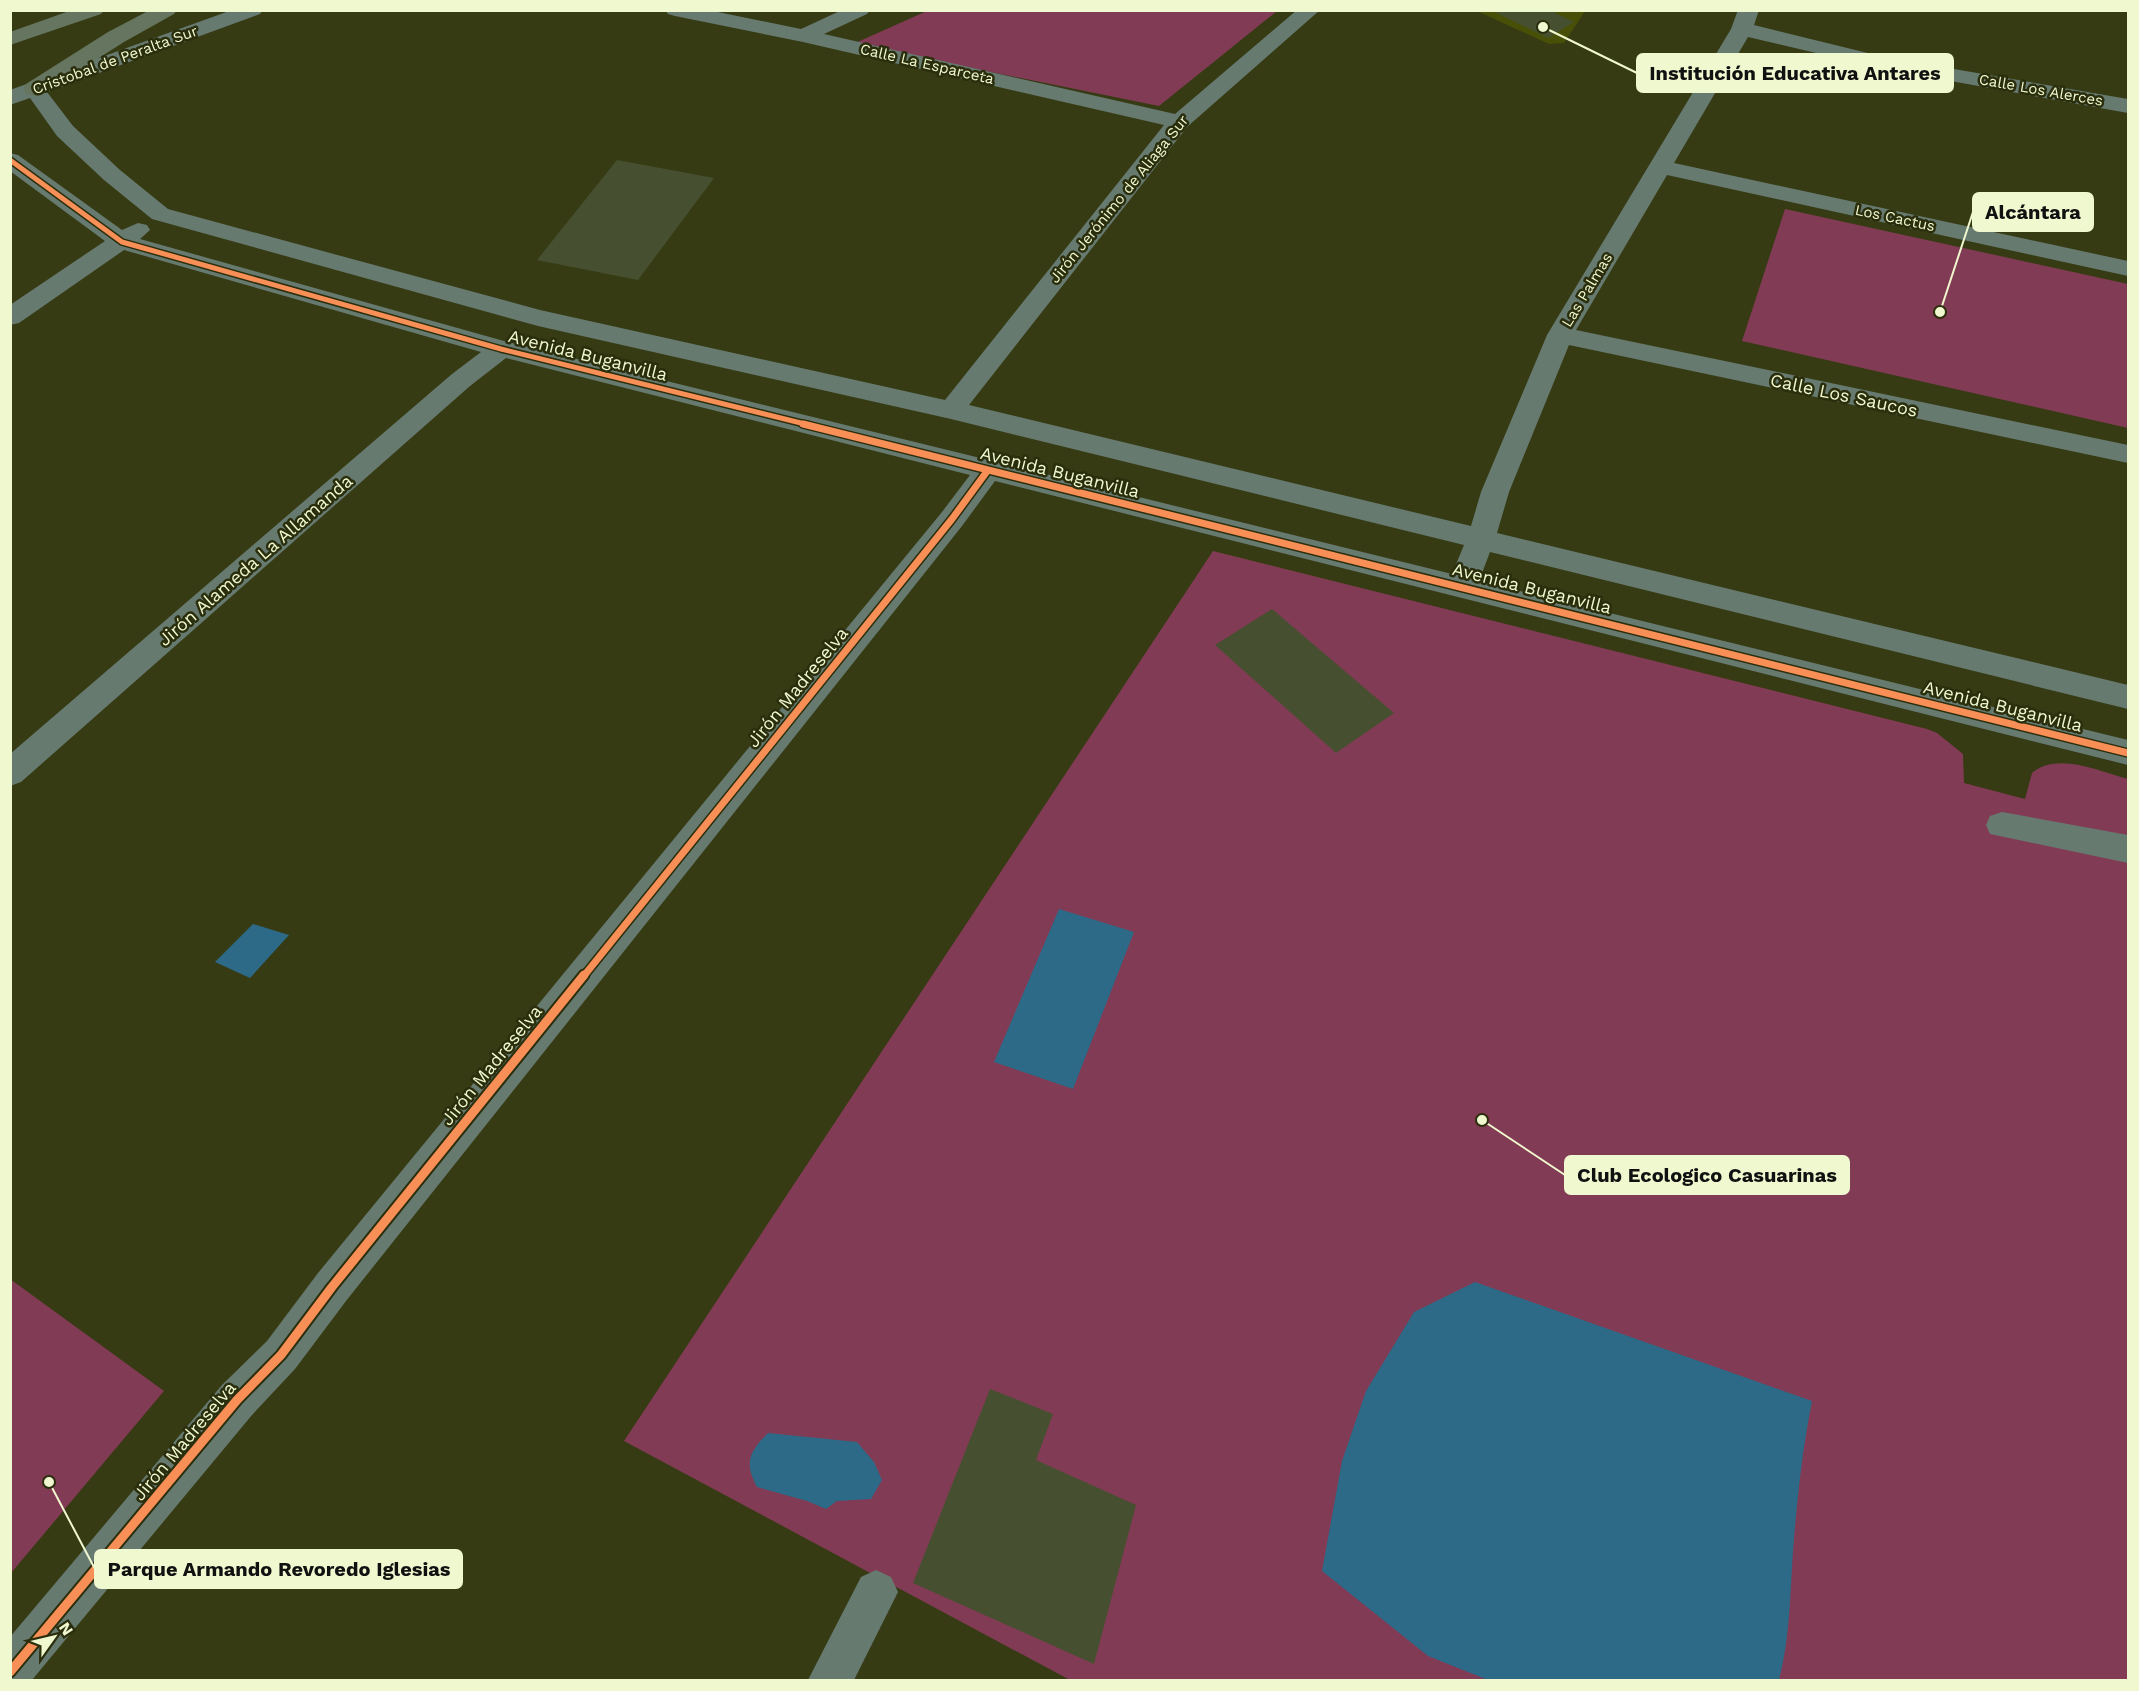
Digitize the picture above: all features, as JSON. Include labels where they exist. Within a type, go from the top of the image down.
[{"type":"highway","points":[[10,39],[94,10]]},
{"type":"highway","points":[[22,94],[116,37],[167,10]]},
{"type":"street","name":"Cristobal de Peralta Sur","points":[[22,94],[253,10]]},
{"type":"street","name":"Calle La Esparceta","points":[[675,10],[803,36],[1179,122]]},
{"type":"street","points":[[803,36],[860,10]]},
{"type":"street","name":"Jirón Jerónimo de Aliaga Sur","points":[[951,410],[1179,122],[1310,10]]},
{"type":"street","name":"Calle Los Alerces","points":[[1746,20],[1884,63],[2128,106]]},
{"type":"street","name":"Las Palmas","points":[[1462,586],[1481,540],[1495,492],[1560,335],[1746,20]]},
{"type":"street","name":"Avenida Buganvilla","points":[[22,94],[112,175],[160,214],[538,318],[951,410],[2128,697]]},
{"type":"street","name":"Avenida Buganvilla","points":[[10,160],[122,242],[501,349],[2128,753]]},
{"type":"street","name":"Los Cactus","points":[[1661,167],[2128,269]]},
{"type":"street","points":[[10,317],[160,214]]},
{"type":"street","name":"Calle Los Saucos","points":[[1560,335],[2128,454]]},
{"type":"street","name":"Jirón Alameda La Allamanda","points":[[10,773],[461,380],[501,349]]},
{"type":"street","name":"Jirón Madreselva","points":[[10,1672],[237,1400],[281,1355],[332,1287],[952,519],[987,470]]},
{"type":"street","points":[[2002,825],[2128,849]]},
{"type":"street","points":[[830,1680],[876,1592]]},
{"type":"shaded area","points":[[927,11],[1277,11],[1159,106],[853,44]]},
{"type":"shaded area","points":[[1477,11],[1585,11],[1564,43],[1549,44]]},
{"type":"shaded area","points":[[1785,209],[2128,284],[2128,428],[1742,341]]},
{"type":"shaded area","points":[[1213,551],[1927,729],[1937,733],[1963,754],[1964,783],[2025,799],[2032,773],[2054,764],[2079,765],[2128,779],[2128,1680],[1070,1680],[624,1441]]},
{"type":"shaded area","points":[[10,1279],[164,1391],[11,1573],[10,1573]]},
{"type":"water","points":[[1059,909],[1134,932],[1073,1089],[994,1062]]},
{"type":"water","points":[[253,924],[289,935],[250,978],[215,962]]},
{"type":"water","points":[[1475,1282],[1812,1401],[1799,1486],[1788,1628],[1779,1680],[1488,1680],[1428,1656],[1322,1571],[1342,1461],[1366,1391],[1414,1312]]},
{"type":"water","points":[[768,1433],[857,1442],[874,1462],[882,1480],[871,1499],[837,1501],[826,1509],[807,1501],[757,1487],[751,1471],[750,1458],[756,1446]]},
{"type":"building","points":[[1491,10],[1555,10],[1553,12],[1574,22],[1548,38]]},
{"type":"building","points":[[617,160],[714,178],[638,280],[537,260]]},
{"type":"building","points":[[1272,609],[1394,713],[1336,753],[1215,645]]},
{"type":"building","points":[[990,1389],[1053,1414],[1036,1460],[1136,1505],[1094,1664],[913,1583]]},
{"type":"cycle path","points":[[10,160],[122,242],[501,349],[2128,753]]},
{"type":"cycle path","points":[[10,1672],[237,1400],[281,1355],[332,1287],[952,519],[988,470]]},
{"type":"place","name":"Institución Educativa Antares","points":[[1543,27]]},
{"type":"place","name":"Alcántara","points":[[1940,312]]},
{"type":"place","name":"Club Ecologico Casuarinas","points":[[1482,1120]]},
{"type":"place","name":"Parque Armando Revoredo Iglesias","points":[[49,1482]]}]
